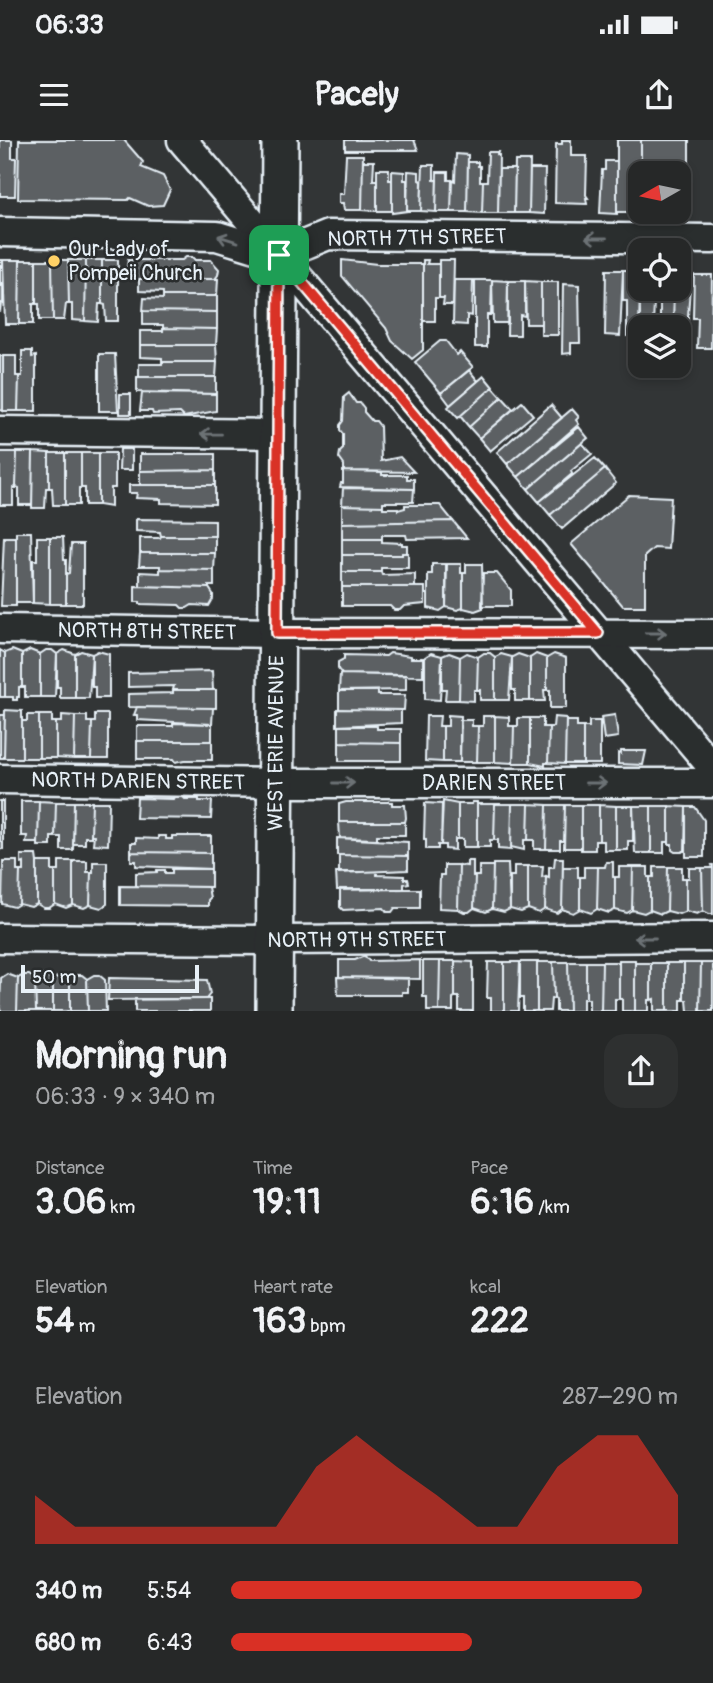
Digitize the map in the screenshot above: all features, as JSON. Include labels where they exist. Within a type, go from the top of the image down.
[{"type":"main road","name":"WEST ERIE AVENUE","points":[[274,1011],[281,140]]},
{"type":"street","points":[[182,140],[713,768]]},
{"type":"street","points":[[0,232],[217,236],[279,255]]},
{"type":"street","name":"NORTH 7TH STREET","points":[[279,255],[328,235],[713,239]]},
{"type":"street","points":[[0,431],[279,434]]},
{"type":"street","name":"NORTH 8TH STREET","points":[[0,629],[713,634]]},
{"type":"street","name":"NORTH DARIEN STREET","points":[[0,779],[276,783]]},
{"type":"street","name":"DARIEN STREET","points":[[276,783],[713,783]]},
{"type":"street","name":"NORTH 9TH STREET","points":[[0,938],[713,937]]},
{"type":"building","points":[[0,140],[12,140],[12,158],[16,158],[15,196],[0,196]]},
{"type":"building","points":[[19,140],[124,140],[143,162],[141,167],[163,176],[170,190],[163,205],[148,206],[130,198],[18,199]]},
{"type":"building","points":[[345,140],[414,140],[418,150],[345,150]]},
{"type":"building","points":[[562,140],[571,140],[571,156],[587,156],[587,204],[555,203],[556,144],[562,144]]},
{"type":"building","points":[[617,140],[641,140],[641,161],[628,161],[628,212],[617,212]]},
{"type":"building","points":[[641,140],[689,140],[689,161],[641,161]]},
{"type":"building","points":[[488,152],[498,152],[499,155],[498,213],[482,213],[483,181],[487,181]]},
{"type":"building","points":[[456,154],[468,155],[467,212],[451,212]]},
{"type":"building","points":[[346,155],[363,155],[362,210],[344,210],[343,203],[339,203],[339,194],[344,194]]},
{"type":"building","points":[[363,161],[374,161],[373,180],[377,180],[377,211],[362,210]]},
{"type":"building","points":[[515,161],[530,161],[529,213],[514,213]]},
{"type":"building","points":[[605,161],[617,161],[617,214],[600,213],[602,170],[605,170]]},
{"type":"building","points":[[468,162],[478,162],[480,166],[480,181],[483,181],[482,213],[467,212]]},
{"type":"building","points":[[423,165],[434,165],[434,180],[437,180],[436,212],[421,211]]},
{"type":"building","points":[[377,169],[389,169],[389,180],[392,180],[392,211],[377,211]]},
{"type":"building","points":[[499,169],[515,169],[514,213],[498,213]]},
{"type":"building","points":[[530,169],[545,169],[544,214],[529,213]]},
{"type":"building","points":[[392,171],[404,172],[404,180],[407,180],[407,211],[392,213]]},
{"type":"building","points":[[408,171],[419,172],[419,180],[422,181],[421,211],[407,211]]},
{"type":"building","points":[[437,172],[448,172],[448,180],[452,180],[451,212],[436,212]]},
{"type":"building","points":[[186,257],[211,260],[219,269],[218,275],[215,279],[125,279],[128,260],[182,260]]},
{"type":"building","points":[[0,260],[3,260],[3,304],[1,303],[0,313]]},
{"type":"building","points":[[3,260],[20,260],[19,324],[5,324]]},
{"type":"building","points":[[20,260],[36,260],[33,324],[19,324]]},
{"type":"building","points":[[36,260],[52,260],[53,320],[39,320],[39,304],[36,304]]},
{"type":"building","points":[[52,260],[68,260],[69,304],[66,304],[64,320],[53,320]]},
{"type":"building","points":[[68,260],[86,260],[85,321],[72,320]]},
{"type":"building","points":[[86,260],[102,260],[102,304],[99,304],[98,322],[85,321]]},
{"type":"building","points":[[102,260],[118,260],[118,321],[106,321],[105,305],[102,304]]},
{"type":"building","points":[[342,260],[377,264],[423,264],[423,350],[412,359],[392,341],[386,328],[342,276]]},
{"type":"building","points":[[423,260],[428,260],[427,264],[439,264],[439,298],[435,298],[435,321],[423,321]]},
{"type":"building","points":[[439,260],[454,260],[453,305],[443,305],[444,298],[439,298]]},
{"type":"building","points":[[606,270],[623,270],[620,336],[605,335]]},
{"type":"building","points":[[623,270],[628,270],[628,301],[640,301],[639,315],[628,315],[628,336],[627,301],[623,301]]},
{"type":"building","points":[[694,275],[712,275],[711,348],[697,348],[698,318],[693,318]]},
{"type":"building","points":[[139,279],[218,279],[217,296],[163,296],[163,292],[139,291]]},
{"type":"building","points":[[454,280],[473,280],[472,316],[467,315],[467,325],[453,324]]},
{"type":"building","points":[[475,280],[492,280],[491,315],[487,315],[487,347],[475,347]]},
{"type":"building","points":[[492,280],[508,281],[508,323],[493,323]]},
{"type":"building","points":[[508,281],[525,281],[525,316],[520,315],[520,335],[507,335]]},
{"type":"building","points":[[525,281],[541,282],[541,324],[526,324]]},
{"type":"building","points":[[541,282],[558,282],[558,335],[541,335]]},
{"type":"building","points":[[563,284],[579,285],[580,343],[571,343],[571,353],[562,354]]},
{"type":"building","points":[[163,296],[217,296],[217,312],[143,311],[144,298],[163,299]]},
{"type":"building","points":[[640,301],[654,301],[653,315],[640,315]]},
{"type":"building","points":[[660,301],[674,301],[673,315],[660,315]]},
{"type":"building","points":[[674,301],[689,301],[688,315],[673,315]]},
{"type":"building","points":[[143,311],[217,312],[217,329],[143,325]]},
{"type":"building","points":[[163,328],[217,329],[216,345],[140,345],[140,331],[163,331]]},
{"type":"building","points":[[440,341],[446,341],[457,355],[460,352],[473,367],[441,393],[415,362]]},
{"type":"building","points":[[140,345],[216,345],[217,362],[162,362],[162,358],[140,357]]},
{"type":"building","points":[[22,351],[32,351],[32,357],[36,356],[36,411],[18,411]]},
{"type":"building","points":[[99,354],[115,354],[118,411],[99,411]]},
{"type":"building","points":[[0,356],[3,356],[3,411],[0,410]]},
{"type":"building","points":[[3,356],[16,356],[16,376],[19,376],[18,411],[3,411]]},
{"type":"building","points":[[217,362],[216,377],[139,377],[139,364]]},
{"type":"building","points":[[469,370],[478,381],[450,405],[441,393]]},
{"type":"building","points":[[484,376],[493,387],[458,418],[448,407]]},
{"type":"building","points":[[137,377],[216,377],[216,394],[137,392]]},
{"type":"building","points":[[493,387],[502,397],[469,427],[460,416]]},
{"type":"building","points":[[142,393],[216,394],[216,411],[184,417],[180,413],[153,414],[152,411],[140,411]]},
{"type":"building","points":[[349,393],[356,403],[360,403],[372,421],[376,421],[380,426],[381,461],[400,457],[414,472],[344,471],[344,465],[339,458],[343,449],[340,425],[343,421],[344,397]]},
{"type":"building","points":[[120,394],[131,394],[131,414],[120,414]]},
{"type":"building","points":[[502,397],[513,409],[479,438],[469,427]]},
{"type":"building","points":[[522,402],[533,415],[490,451],[479,438]]},
{"type":"building","points":[[551,405],[562,418],[507,464],[497,452]]},
{"type":"building","points":[[572,409],[579,417],[576,420],[579,424],[518,477],[507,464]]},
{"type":"building","points":[[579,427],[588,438],[528,489],[518,477]]},
{"type":"building","points":[[582,443],[592,454],[539,502],[528,489]]},
{"type":"building","points":[[120,449],[132,449],[132,470],[119,470]]},
{"type":"building","points":[[0,452],[17,452],[13,505],[0,505]]},
{"type":"building","points":[[17,452],[33,452],[32,505],[19,505],[19,488],[16,487]]},
{"type":"building","points":[[33,452],[49,453],[49,488],[46,488],[45,508],[32,508]]},
{"type":"building","points":[[49,453],[65,453],[65,505],[53,505],[52,488],[49,488]]},
{"type":"building","points":[[65,453],[81,453],[79,505],[65,505]]},
{"type":"building","points":[[81,453],[98,453],[98,505],[85,505],[85,488],[81,488]]},
{"type":"building","points":[[98,453],[115,453],[115,488],[111,488],[111,507],[98,505]]},
{"type":"building","points":[[140,454],[215,454],[215,470],[140,471]]},
{"type":"building","points":[[595,458],[605,469],[550,515],[539,502]]},
{"type":"building","points":[[605,469],[616,483],[562,529],[550,515]]},
{"type":"building","points":[[215,470],[215,485],[140,485],[140,471]]},
{"type":"building","points":[[343,471],[407,475],[407,479],[414,479],[414,489],[340,487],[343,483]]},
{"type":"building","points":[[129,485],[215,485],[215,504],[161,503],[161,499],[136,498],[137,493],[129,493]]},
{"type":"building","points":[[343,488],[414,489],[413,502],[383,502],[383,506],[342,505]]},
{"type":"building","points":[[629,495],[671,497],[668,549],[654,548],[645,556],[645,606],[623,606],[571,544]]},
{"type":"building","points":[[342,505],[383,506],[398,510],[405,508],[405,505],[440,505],[453,521],[342,523]]},
{"type":"building","points":[[136,519],[215,520],[215,536],[161,536],[160,532],[136,531]]},
{"type":"building","points":[[453,521],[467,538],[407,539],[406,535],[382,535],[382,539],[342,539],[342,523]]},
{"type":"building","points":[[16,532],[31,532],[33,603],[16,603]]},
{"type":"building","points":[[215,536],[215,553],[140,553],[140,538]]},
{"type":"building","points":[[4,537],[16,537],[16,606],[1,606]]},
{"type":"building","points":[[37,537],[50,537],[50,604],[33,603],[33,560],[37,560]]},
{"type":"building","points":[[50,537],[63,537],[66,604],[50,604]]},
{"type":"building","points":[[342,539],[382,539],[382,542],[402,543],[407,545],[407,553],[342,555]]},
{"type":"building","points":[[71,544],[83,544],[83,604],[66,604],[66,574],[69,573]]},
{"type":"building","points":[[140,553],[215,553],[214,570],[139,566]]},
{"type":"building","points":[[408,553],[408,568],[381,568],[381,572],[342,572],[342,555]]},
{"type":"building","points":[[432,564],[446,564],[446,607],[440,611],[428,608],[428,574],[432,574]]},
{"type":"building","points":[[447,564],[461,564],[463,573],[463,608],[457,610],[446,607]]},
{"type":"building","points":[[466,564],[482,564],[483,608],[475,611],[463,608],[463,573],[466,573]]},
{"type":"building","points":[[160,569],[214,570],[214,586],[140,586],[140,572],[160,573]]},
{"type":"building","points":[[342,572],[415,574],[415,587],[342,587]]},
{"type":"building","points":[[483,573],[497,573],[511,590],[511,606],[482,606]]},
{"type":"building","points":[[135,586],[209,588],[213,599],[209,606],[192,605],[187,608],[179,605],[140,604],[135,602]]},
{"type":"building","points":[[342,587],[425,587],[425,604],[404,606],[400,610],[394,610],[390,606],[342,606]]},
{"type":"building","points":[[0,650],[5,653],[5,697],[0,697]]},
{"type":"building","points":[[12,650],[22,654],[22,687],[19,687],[17,700],[5,697],[5,653]]},
{"type":"building","points":[[30,650],[40,654],[40,697],[25,697],[25,687],[22,687],[22,654]]},
{"type":"building","points":[[46,650],[57,654],[55,697],[40,697],[40,654]]},
{"type":"building","points":[[64,650],[75,654],[75,698],[60,698],[60,687],[57,687],[57,654]]},
{"type":"building","points":[[81,651],[92,654],[89,698],[75,698],[75,654]]},
{"type":"building","points":[[98,651],[109,654],[109,698],[95,698],[95,687],[92,687],[92,654]]},
{"type":"building","points":[[390,653],[423,658],[423,676],[342,674],[338,669],[338,662],[344,659],[344,655],[386,656]]},
{"type":"building","points":[[431,653],[442,656],[440,700],[425,699],[425,657]]},
{"type":"building","points":[[449,653],[460,657],[459,700],[445,700],[446,689],[442,689],[442,656]]},
{"type":"building","points":[[467,653],[478,657],[474,701],[459,700],[460,657]]},
{"type":"building","points":[[484,653],[495,657],[495,700],[480,700],[480,690],[477,690],[478,657]]},
{"type":"building","points":[[501,654],[512,657],[509,700],[495,700],[495,657]]},
{"type":"building","points":[[518,654],[530,658],[530,701],[515,701],[515,690],[512,690],[512,657]]},
{"type":"building","points":[[536,654],[547,658],[545,701],[530,701],[530,658]]},
{"type":"building","points":[[554,654],[566,658],[566,708],[550,708],[547,658]]},
{"type":"building","points":[[212,671],[213,690],[173,690],[174,686],[128,687],[128,673]]},
{"type":"building","points":[[340,674],[406,675],[406,690],[339,691]]},
{"type":"building","points":[[173,690],[216,690],[216,708],[128,707],[128,694],[173,693]]},
{"type":"building","points":[[339,691],[378,691],[378,695],[405,695],[404,710],[339,709]]},
{"type":"building","points":[[137,707],[213,708],[212,724],[137,720],[137,715],[134,715]]},
{"type":"building","points":[[337,709],[401,710],[401,723],[337,726]]},
{"type":"building","points":[[5,710],[22,711],[22,758],[4,758]]},
{"type":"building","points":[[95,714],[108,714],[108,759],[91,759],[92,722],[95,722]]},
{"type":"building","points":[[0,715],[5,715],[4,758],[0,758]]},
{"type":"building","points":[[27,715],[39,715],[39,758],[22,758],[22,721],[27,721]]},
{"type":"building","points":[[39,715],[52,715],[52,722],[56,722],[56,758],[39,758]]},
{"type":"building","points":[[62,715],[75,716],[74,759],[56,758],[56,722],[62,722]]},
{"type":"building","points":[[448,715],[461,716],[460,762],[443,762],[443,726],[448,726]]},
{"type":"building","points":[[615,715],[618,737],[604,739],[601,717]]},
{"type":"building","points":[[75,716],[87,716],[87,722],[92,722],[91,759],[74,759]]},
{"type":"building","points":[[426,716],[440,716],[439,726],[443,726],[443,762],[425,761]]},
{"type":"building","points":[[483,716],[495,716],[495,762],[477,762],[478,726],[483,726]]},
{"type":"building","points":[[495,716],[509,717],[509,726],[514,726],[513,763],[495,762]]},
{"type":"building","points":[[554,717],[566,718],[565,764],[548,763],[549,727],[553,727]]},
{"type":"building","points":[[518,718],[530,718],[530,763],[513,763],[514,726],[518,726]]},
{"type":"building","points":[[530,718],[543,718],[543,727],[549,727],[548,763],[545,763],[545,766],[530,763]]},
{"type":"building","points":[[460,720],[472,720],[472,726],[478,726],[477,762],[460,762]]},
{"type":"building","points":[[566,721],[577,721],[577,727],[583,727],[583,764],[565,764]]},
{"type":"building","points":[[589,721],[600,721],[600,764],[583,764],[583,727],[589,727]]},
{"type":"building","points":[[173,723],[212,724],[212,741],[137,741],[137,726],[173,726]]},
{"type":"building","points":[[339,726],[401,729],[401,743],[339,742]]},
{"type":"building","points":[[137,741],[212,741],[212,760],[176,762],[174,759],[137,759]]},
{"type":"building","points":[[339,742],[401,743],[401,761],[339,761]]},
{"type":"building","points":[[621,751],[646,751],[643,765],[618,764],[618,753],[621,754]]},
{"type":"building","points":[[177,796],[212,801],[211,819],[136,818],[137,798],[173,799]]},
{"type":"building","points":[[0,801],[3,801],[3,849],[0,849]]},
{"type":"building","points":[[21,801],[39,801],[38,843],[26,843],[27,836],[21,836]]},
{"type":"building","points":[[39,801],[56,802],[55,837],[51,837],[51,846],[38,846]]},
{"type":"building","points":[[443,801],[458,804],[458,839],[455,839],[455,850],[445,849],[445,845],[441,845]]},
{"type":"building","points":[[56,802],[74,802],[73,850],[61,850],[61,837],[55,837]]},
{"type":"building","points":[[74,802],[92,802],[91,837],[85,837],[85,844],[73,844]]},
{"type":"building","points":[[92,802],[109,802],[108,845],[93,844]]},
{"type":"building","points":[[392,802],[392,805],[405,805],[405,822],[339,822],[339,804]]},
{"type":"building","points":[[477,802],[477,847],[463,847],[463,839],[458,839],[458,804]]},
{"type":"building","points":[[425,803],[442,804],[441,845],[438,845],[438,849],[426,849]]},
{"type":"building","points":[[477,804],[495,804],[494,840],[490,840],[490,847],[477,847]]},
{"type":"building","points":[[495,804],[512,804],[511,850],[498,849],[498,840],[494,840]]},
{"type":"building","points":[[512,804],[529,804],[528,840],[524,840],[524,850],[511,847]]},
{"type":"building","points":[[529,804],[547,805],[546,849],[534,849],[534,840],[528,840]]},
{"type":"building","points":[[547,805],[565,805],[564,841],[560,841],[560,849],[546,849]]},
{"type":"building","points":[[565,805],[581,805],[581,848],[564,848]]},
{"type":"building","points":[[581,805],[599,805],[599,841],[595,841],[595,850],[581,850]]},
{"type":"building","points":[[599,805],[616,806],[616,850],[604,850],[604,841],[599,841]]},
{"type":"building","points":[[616,806],[633,806],[633,841],[628,841],[628,850],[616,850]]},
{"type":"building","points":[[633,806],[651,806],[651,853],[635,853]]},
{"type":"building","points":[[651,806],[669,806],[669,842],[664,842],[664,853],[651,853]]},
{"type":"building","points":[[669,806],[686,807],[685,850],[682,852],[675,852],[672,850],[672,844],[669,844]]},
{"type":"building","points":[[686,807],[695,807],[704,820],[704,857],[686,857]]},
{"type":"building","points":[[339,822],[405,822],[405,835],[377,835],[377,839],[340,838]]},
{"type":"building","points":[[158,836],[172,839],[172,836],[211,836],[211,853],[131,852],[131,843],[136,843],[136,838],[158,839]]},
{"type":"building","points":[[337,838],[408,842],[408,856],[337,855]]},
{"type":"building","points":[[131,852],[211,853],[211,869],[136,866],[136,861],[131,861]]},
{"type":"building","points":[[21,855],[36,855],[37,904],[31,907],[19,904],[20,871],[24,871]]},
{"type":"building","points":[[339,855],[408,856],[408,870],[339,873]]},
{"type":"building","points":[[555,858],[563,858],[562,909],[557,913],[545,909],[546,876],[549,877],[549,867],[554,867]]},
{"type":"building","points":[[3,861],[17,861],[17,871],[20,871],[19,904],[14,907],[2,904]]},
{"type":"building","points":[[59,861],[73,861],[73,905],[66,908],[55,904],[55,871],[59,871]]},
{"type":"building","points":[[73,861],[87,861],[87,872],[91,872],[90,905],[84,908],[73,905]]},
{"type":"building","points":[[467,861],[473,861],[474,908],[464,912],[458,909],[459,865],[467,866]]},
{"type":"building","points":[[37,862],[52,862],[52,871],[55,871],[55,904],[49,908],[37,904]]},
{"type":"building","points":[[93,862],[107,862],[107,904],[101,908],[90,905]]},
{"type":"building","points":[[606,862],[613,862],[615,877],[615,910],[609,913],[597,909],[598,867],[605,867]]},
{"type":"building","points":[[493,864],[508,864],[510,909],[504,912],[492,909]]},
{"type":"building","points":[[444,865],[459,865],[458,909],[439,908],[440,875],[444,875]]},
{"type":"building","points":[[479,866],[493,866],[492,909],[486,912],[474,908],[475,876],[479,876]]},
{"type":"building","points":[[514,866],[528,866],[528,909],[521,912],[510,909],[510,876],[514,876]]},
{"type":"building","points":[[528,866],[543,866],[542,877],[546,876],[545,909],[539,913],[528,909]]},
{"type":"building","points":[[563,867],[578,867],[580,909],[573,913],[562,909]]},
{"type":"building","points":[[584,867],[598,867],[597,909],[591,913],[580,909],[580,877],[584,877]]},
{"type":"building","points":[[619,867],[633,867],[632,910],[627,913],[615,910],[615,877],[619,877]]},
{"type":"building","points":[[633,867],[648,867],[650,910],[644,913],[632,910]]},
{"type":"building","points":[[654,867],[668,867],[667,911],[661,914],[650,910],[650,877],[654,877]]},
{"type":"building","points":[[668,867],[682,867],[682,878],[686,878],[686,911],[679,914],[667,911]]},
{"type":"building","points":[[689,868],[702,868],[703,911],[697,914],[686,911],[686,878],[689,878]]},
{"type":"building","points":[[702,868],[713,868],[713,914],[709,914],[703,911]]},
{"type":"building","points":[[172,869],[211,869],[211,887],[136,886],[136,873],[165,870],[165,873],[172,873]]},
{"type":"building","points":[[336,872],[377,872],[377,875],[404,876],[409,883],[404,884],[404,889],[337,890]]},
{"type":"building","points":[[120,886],[208,887],[210,898],[208,906],[120,905]]},
{"type":"building","points":[[340,889],[420,889],[420,908],[395,908],[392,912],[387,912],[384,908],[343,910],[340,907]]},
{"type":"building","points":[[365,956],[369,961],[420,960],[420,979],[339,977],[339,960],[355,960]]},
{"type":"building","points":[[619,960],[635,960],[635,1011],[622,1011],[622,999],[619,999]]},
{"type":"building","points":[[423,961],[440,961],[439,1011],[427,1011],[427,997],[423,997]]},
{"type":"building","points":[[440,961],[455,961],[453,1011],[439,1011]]},
{"type":"building","points":[[455,961],[473,962],[473,1011],[459,1011],[459,997],[455,997]]},
{"type":"building","points":[[488,962],[504,962],[504,1011],[491,1011],[491,998],[487,998]]},
{"type":"building","points":[[504,962],[520,962],[518,1011],[504,1011]]},
{"type":"building","points":[[520,962],[537,962],[537,1011],[523,1011],[523,998],[520,998]]},
{"type":"building","points":[[537,962],[553,962],[554,998],[551,999],[550,1011],[537,1011]]},
{"type":"building","points":[[553,962],[568,962],[569,1011],[556,1011]]},
{"type":"building","points":[[568,962],[586,962],[586,999],[583,999],[583,1011],[569,1011]]},
{"type":"building","points":[[586,962],[602,962],[601,1011],[589,1011],[589,999],[586,999]]},
{"type":"building","points":[[602,962],[619,962],[619,999],[615,999],[615,1011],[601,1011]]},
{"type":"building","points":[[635,963],[651,963],[651,1000],[648,1000],[648,1011],[635,1011]]},
{"type":"building","points":[[651,963],[667,963],[667,1011],[654,1011],[654,999],[651,1000]]},
{"type":"building","points":[[667,963],[684,963],[684,1000],[681,1000],[681,1011],[667,1011]]},
{"type":"building","points":[[684,963],[701,963],[700,1011],[688,1011],[687,1000],[684,1000]]},
{"type":"building","points":[[701,963],[713,963],[713,1011],[700,1011]]},
{"type":"building","points":[[7,974],[18,978],[17,1011],[0,1011],[1,978]]},
{"type":"building","points":[[24,975],[35,979],[36,1011],[17,1011],[18,978]]},
{"type":"building","points":[[42,975],[53,979],[53,1011],[36,1011],[35,979]]},
{"type":"building","points":[[76,975],[87,979],[88,1011],[70,1011],[70,979]]},
{"type":"building","points":[[94,975],[105,980],[106,1011],[88,1011],[87,979]]},
{"type":"building","points":[[60,976],[70,979],[70,1011],[53,1011],[53,979]]},
{"type":"building","points":[[337,977],[408,978],[408,992],[402,992],[402,995],[338,995]]},
{"type":"building","points":[[109,978],[207,980],[210,994],[206,999],[108,1000]]},
{"type":"building","points":[[135,999],[210,999],[210,1011],[135,1011]]},
{"type":"place","name":"Our Lady of Pompeii Church","points":[[54,261]]},
{"type":"route","points":[[279,255],[598,633],[277,633],[279,255]]}]
